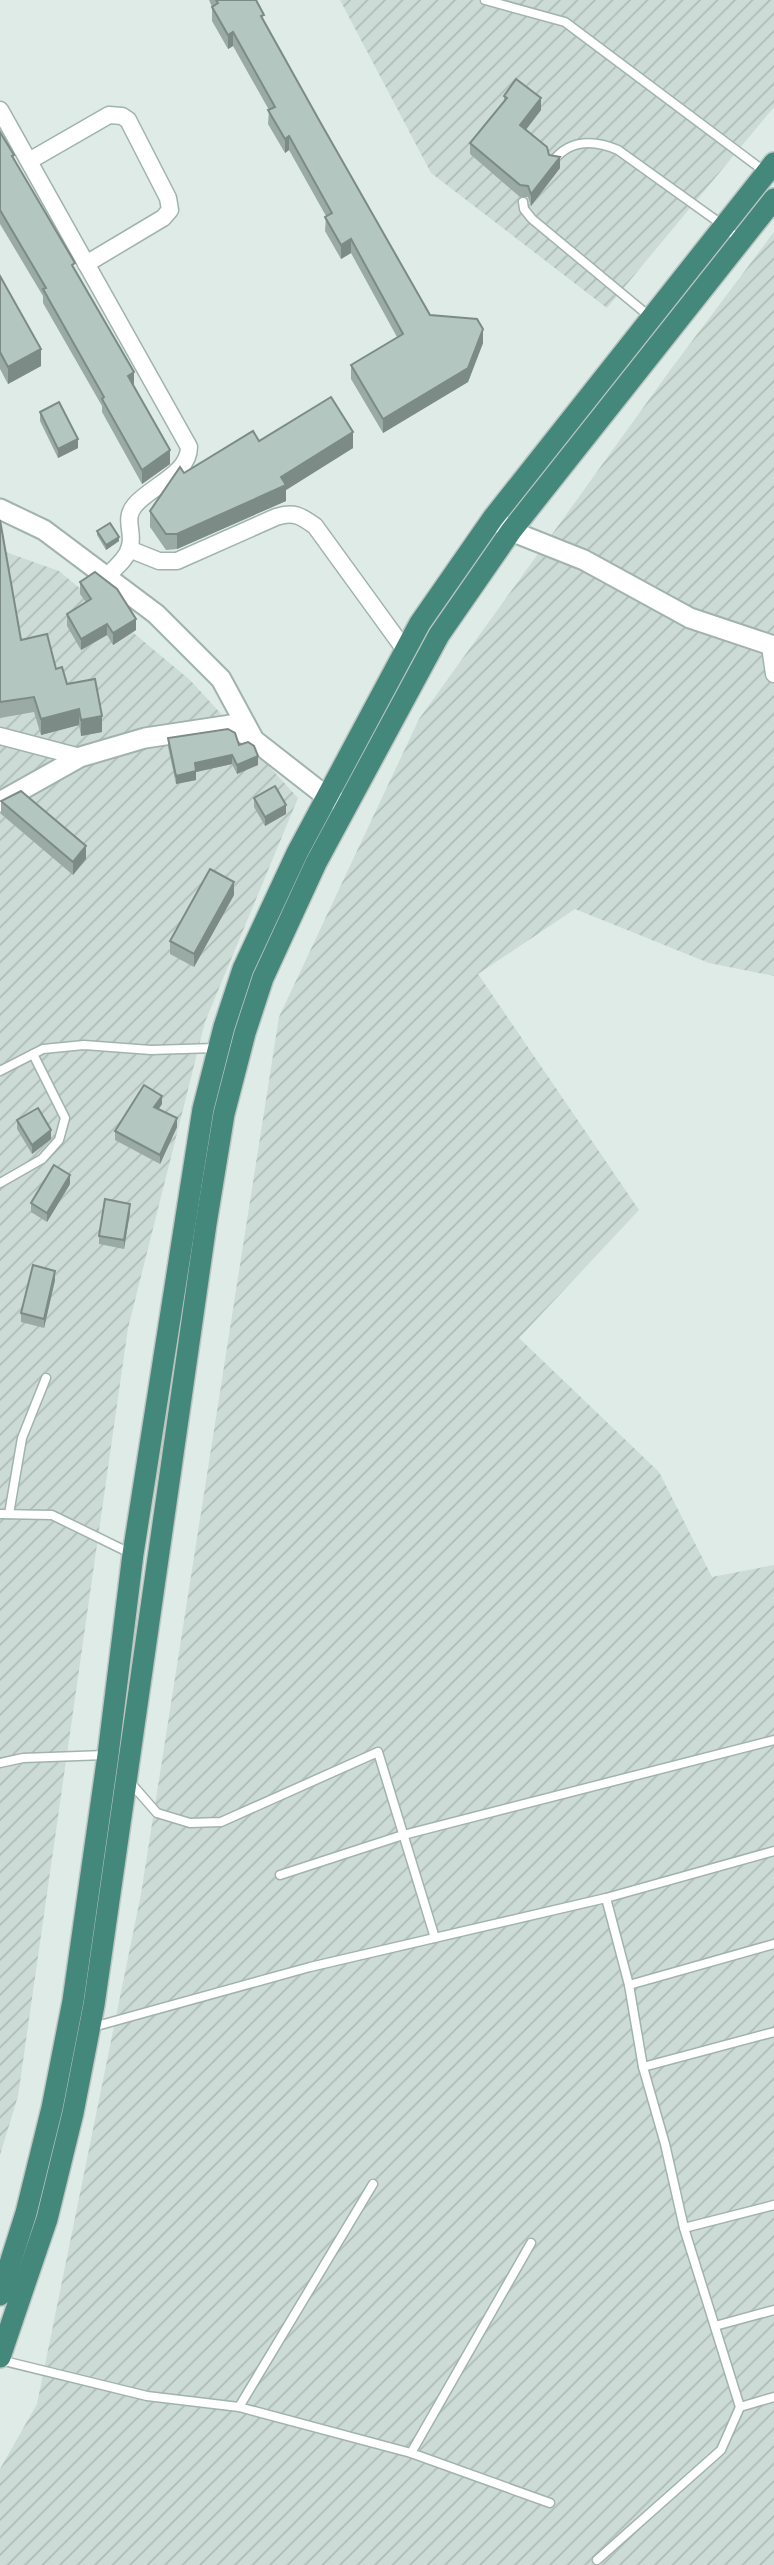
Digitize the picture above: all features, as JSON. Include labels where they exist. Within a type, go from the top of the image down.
[{"type":"highway","points":[[0,2295],[10,2253],[26,2213],[52,2108],[68,2025],[108,1755],[133,1554],[201,1121],[218,1048],[243,970],[297,853],[405,650],[445,585],[493,518],[770,168]]},
{"type":"highway","points":[[0,2359],[47,2219],[90,2028],[224,1114],[245,1033],[263,978],[316,863],[439,635],[511,531],[774,199]]},
{"type":"highway","points":[[375,707],[393,718]]},
{"type":"highway","points":[[68,2025],[90,2028]]},
{"type":"street","points":[[0,110],[189,447],[184,466],[133,506],[128,518],[129,549],[107,576]]},
{"type":"street","points":[[29,161],[109,115],[122,116],[128,120],[168,198],[170,210],[163,218],[86,264]]},
{"type":"street","points":[[0,509],[44,530],[156,614],[221,680],[254,740]]},
{"type":"street","points":[[129,549],[159,561],[177,561],[276,517],[289,513],[300,515],[315,526],[405,650]]},
{"type":"street","points":[[493,518],[511,531],[584,560],[690,618],[772,646],[774,674]]},
{"type":"street","points":[[0,802],[80,757],[145,738],[231,725],[327,797],[347,805]]},
{"type":"street","points":[[0,736],[80,757]]},
{"type":"lane","points":[[485,0],[565,22],[770,168]]},
{"type":"lane","points":[[553,161],[573,146],[596,142],[607,145],[618,150],[724,226],[740,241]]},
{"type":"lane","points":[[523,202],[528,214],[539,225],[652,318]]},
{"type":"lane","points":[[0,1071],[43,1049],[84,1045],[151,1050],[218,1048]]},
{"type":"lane","points":[[0,1183],[42,1159],[60,1140],[65,1118],[33,1055]]},
{"type":"lane","points":[[46,1378],[22,1438],[4,1514],[52,1515],[133,1554]]},
{"type":"lane","points":[[280,1875],[403,1835],[774,1740]]},
{"type":"lane","points":[[127,1779],[157,1813],[190,1823],[221,1822],[378,1752],[435,1938]]},
{"type":"lane","points":[[0,1763],[23,1758],[108,1755]]},
{"type":"lane","points":[[90,2028],[310,1967],[606,1898],[774,1851]]},
{"type":"lane","points":[[597,2560],[721,2449],[740,2407],[684,2228],[665,2144],[643,2067],[629,1984],[606,1898]]},
{"type":"lane","points":[[629,1984],[774,1944]]},
{"type":"lane","points":[[643,2067],[774,2032]]},
{"type":"lane","points":[[239,2407],[373,2184]]},
{"type":"lane","points":[[684,2228],[774,2205]]},
{"type":"lane","points":[[411,2453],[531,2243]]},
{"type":"lane","points":[[715,2326],[774,2310]]},
{"type":"lane","points":[[0,2359],[146,2396],[239,2407],[411,2453],[550,2503]]},
{"type":"lane","points":[[740,2407],[774,2397]]},
{"type":"shaded area","points":[[340,0],[774,0],[774,107],[607,308],[431,173]]},
{"type":"shaded area","points":[[774,232],[774,976],[709,963],[575,909],[478,974],[639,1210],[519,1338],[659,1472],[712,1577],[774,1565],[774,2565],[0,2565],[0,2469],[37,2404],[141,1894],[279,1017],[419,719],[671,369]]},
{"type":"shaded area","points":[[0,550],[59,571],[190,680],[298,798],[205,1022],[128,1328],[18,2096],[0,2155]]},
{"type":"building","points":[[216,0],[256,0],[264,15],[261,16],[430,315],[477,319],[483,329],[468,368],[383,419],[351,365],[403,334],[351,239],[341,245],[325,217],[332,213],[289,136],[285,139],[268,110],[275,107],[233,32],[228,35],[212,7],[218,3]]},
{"type":"building","points":[[516,79],[541,98],[520,125],[547,147],[549,155],[560,157],[531,194],[528,186],[520,185],[470,143],[507,98],[504,96]]},
{"type":"building","points":[[0,132],[134,372],[128,376],[170,450],[142,470],[43,289],[46,288],[0,210]]},
{"type":"building","points":[[0,276],[41,349],[8,367],[0,352]]},
{"type":"building","points":[[331,397],[353,432],[281,477],[286,485],[177,534],[166,534],[150,511],[180,467],[184,473],[253,431],[259,441]]},
{"type":"building","points":[[59,402],[78,439],[58,449],[40,412]]},
{"type":"building","points":[[0,520],[21,640],[47,634],[56,669],[62,667],[67,684],[95,679],[102,716],[81,720],[79,709],[41,719],[34,697],[0,702]]},
{"type":"building","points":[[110,523],[119,537],[106,545],[97,531]]},
{"type":"building","points":[[95,572],[117,589],[136,619],[113,633],[107,624],[81,639],[67,614],[91,599],[80,582]]},
{"type":"building","points":[[228,729],[235,733],[239,745],[248,742],[254,746],[258,756],[237,765],[232,755],[195,763],[196,771],[176,776],[168,738]]},
{"type":"building","points":[[275,786],[286,805],[265,817],[254,798]]},
{"type":"building","points":[[21,791],[86,846],[73,862],[1,801]]},
{"type":"building","points":[[210,869],[234,882],[194,954],[170,941]]},
{"type":"building","points":[[144,1085],[162,1096],[154,1107],[177,1118],[160,1155],[115,1131]]},
{"type":"building","points":[[38,1108],[51,1130],[32,1145],[17,1120]]},
{"type":"building","points":[[54,1165],[70,1175],[47,1213],[31,1203]]},
{"type":"building","points":[[105,1199],[130,1204],[124,1240],[99,1236]]},
{"type":"building","points":[[33,1265],[55,1271],[44,1319],[21,1313]]}]
